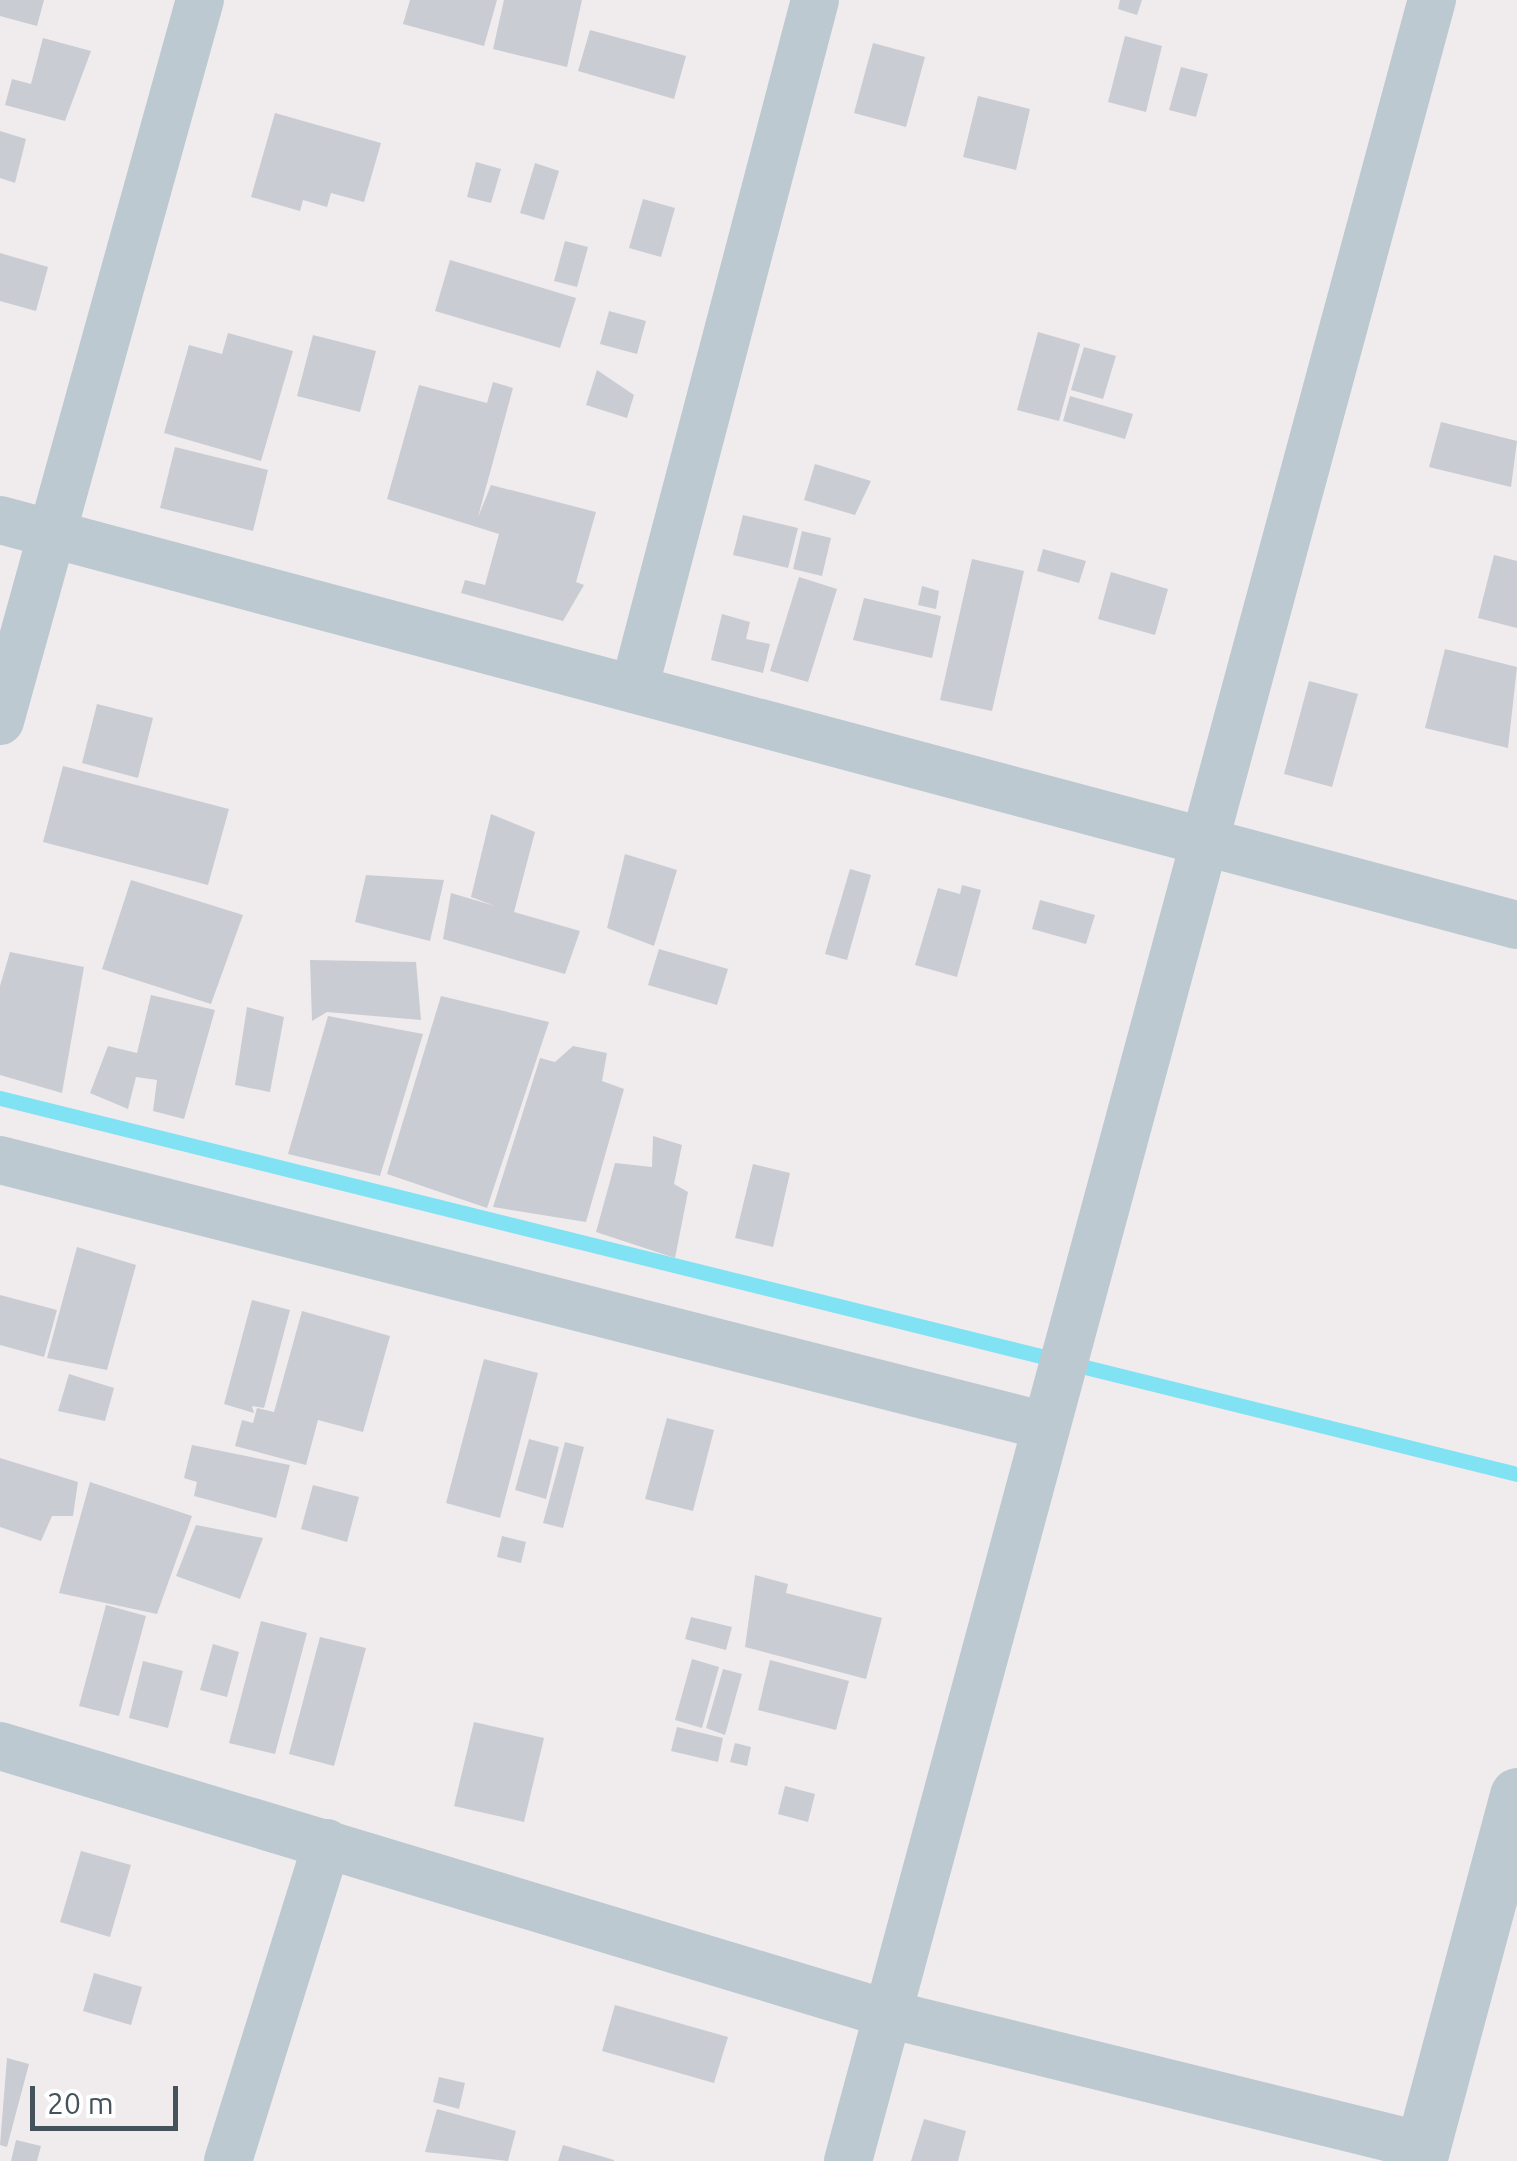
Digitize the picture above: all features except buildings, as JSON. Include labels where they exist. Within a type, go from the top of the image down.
[{"type":"street","points":[[0,721],[200,0]]},
{"type":"street","points":[[634,689],[816,0]]},
{"type":"street","points":[[848,2161],[1432,0]]},
{"type":"street","points":[[0,520],[1517,925]]},
{"type":"street","points":[[0,1160],[1044,1426]]},
{"type":"street","points":[[0,1746],[888,2014],[1421,2154],[1517,1795]]},
{"type":"street","points":[[228,2161],[327,1843]]},
{"type":"waterway","points":[[0,1098],[1517,1474]]}]
